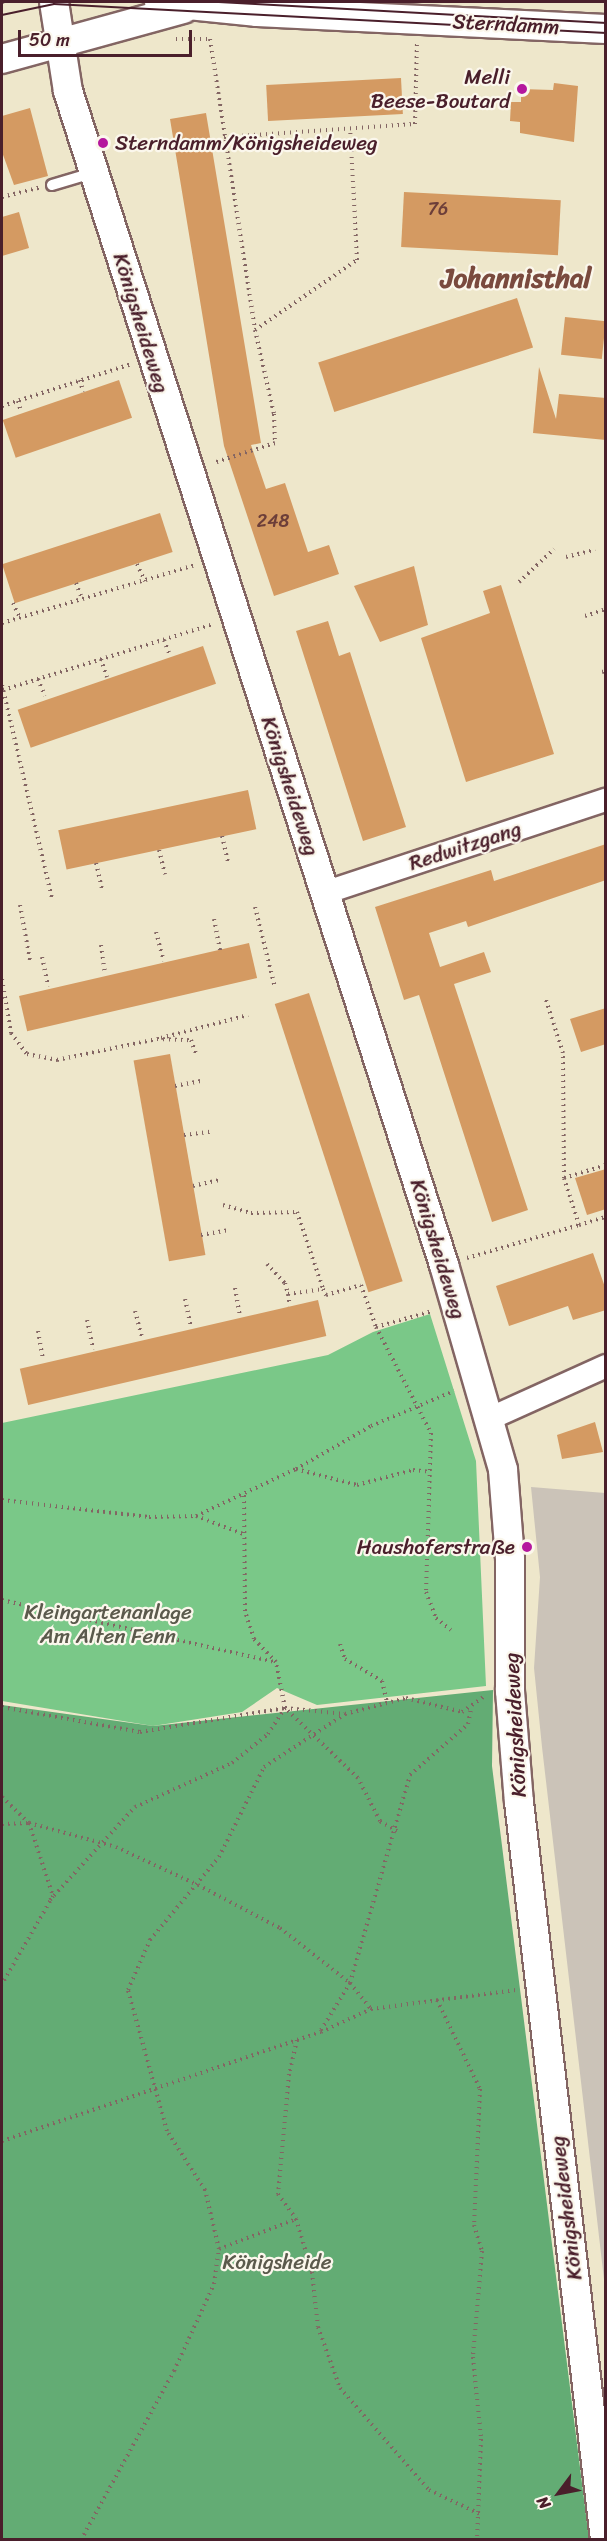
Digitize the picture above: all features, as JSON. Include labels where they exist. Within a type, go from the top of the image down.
[{"type":"street","name":"Königsheideweg","points":[[54,2],[58,42],[94,172],[491,1418],[507,1512],[510,1691],[540,1987],[604,2540]]},
{"type":"street","name":"Sterndamm","points":[[159,2],[191,8],[401,13],[606,29]]},
{"type":"street","name":"Sterndamm","points":[[2,59],[58,42],[191,8]]},
{"type":"street","name":"Redwitzgang","points":[[324,892],[606,800]]},
{"type":"street","points":[[491,1418],[606,1366]]},
{"type":"lane","points":[[52,185],[94,172]]},
{"type":"path","points":[[224,137],[415,124],[401,13]]},
{"type":"path","points":[[163,40],[210,39],[275,443],[188,472]]},
{"type":"path","points":[[255,330],[357,260],[350,128]]},
{"type":"path","points":[[2,198],[52,185]]},
{"type":"path","points":[[2,406],[152,357]]},
{"type":"path","points":[[80,380],[83,392]]},
{"type":"path","points":[[18,400],[21,412]]},
{"type":"path","points":[[519,582],[554,549]]},
{"type":"path","points":[[566,557],[595,550]]},
{"type":"path","points":[[2,623],[216,559]]},
{"type":"path","points":[[137,564],[145,581]]},
{"type":"path","points":[[76,583],[82,599]]},
{"type":"path","points":[[13,603],[20,618]]},
{"type":"path","points":[[585,616],[606,609]]},
{"type":"path","points":[[52,898],[2,687],[38,679],[235,617]]},
{"type":"path","points":[[164,640],[170,656]]},
{"type":"path","points":[[101,659],[106,676]]},
{"type":"path","points":[[38,679],[45,696]]},
{"type":"path","points":[[222,836],[228,862]]},
{"type":"path","points":[[159,850],[165,874]]},
{"type":"path","points":[[96,863],[102,888]]},
{"type":"path","points":[[20,905],[30,960]]},
{"type":"path","points":[[255,907],[275,988]]},
{"type":"path","points":[[214,919],[220,950]]},
{"type":"path","points":[[156,932],[164,962]]},
{"type":"path","points":[[101,945],[105,974]]},
{"type":"path","points":[[42,957],[48,986]]},
{"type":"path","points":[[2,979],[11,1033],[27,1054],[57,1060],[157,1039],[248,1015]]},
{"type":"path","points":[[545,997],[563,1053],[564,1178],[579,1225]]},
{"type":"path","points":[[157,1039],[191,1040],[196,1054]]},
{"type":"path","points":[[175,1086],[201,1081]]},
{"type":"path","points":[[184,1135],[210,1132]]},
{"type":"path","points":[[564,1178],[606,1165]]},
{"type":"path","points":[[193,1186],[219,1180]]},
{"type":"path","points":[[223,1205],[251,1213],[297,1212],[326,1295],[361,1285],[376,1328],[420,1403],[431,1433],[426,1592],[436,1618],[451,1630]]},
{"type":"path","points":[[444,1265],[606,1217]]},
{"type":"path","points":[[201,1235],[228,1230]]},
{"type":"path","points":[[267,1264],[285,1283],[290,1306]]},
{"type":"path","points":[[235,1288],[240,1317]]},
{"type":"path","points":[[288,1294],[323,1289]]},
{"type":"path","points":[[185,1299],[190,1328]]},
{"type":"path","points":[[376,1328],[455,1304]]},
{"type":"path","points":[[135,1311],[142,1338]]},
{"type":"path","points":[[87,1320],[93,1348]]},
{"type":"path","points":[[38,1331],[43,1359]]},
{"type":"path","points":[[196,1516],[296,1469],[420,1403],[480,1383]]},
{"type":"path","points":[[296,1469],[357,1485],[413,1470],[431,1472]]},
{"type":"path","points":[[244,1493],[245,1611],[254,1639],[276,1662],[285,1708],[310,1736],[358,1778],[380,1821],[397,1832]]},
{"type":"path","points":[[2,1500],[149,1517],[196,1516],[246,1535]]},
{"type":"path","points":[[2,1600],[276,1662]]},
{"type":"path","points":[[340,1644],[350,1664],[382,1681],[387,1703]]},
{"type":"path","points":[[81,2540],[174,2371],[214,2284],[219,2249],[205,2190],[168,2131],[154,2089],[128,1990],[150,1940],[198,1885],[264,1767],[345,1714],[406,1698],[462,1712],[471,1708],[486,1695],[510,1691]]},
{"type":"path","points":[[2,1707],[140,1732],[285,1708],[345,1714]]},
{"type":"path","points":[[2,1984],[50,1900],[105,1844],[135,1807],[232,1763],[268,1734],[285,1708]]},
{"type":"path","points":[[321,2032],[350,1983],[397,1832],[410,1774],[468,1724],[471,1708]]},
{"type":"path","points":[[2,1797],[29,1822],[50,1900]]},
{"type":"path","points":[[2,1824],[29,1822],[105,1844],[198,1885],[280,1928],[350,1983],[371,2008]]},
{"type":"path","points":[[2,2141],[321,2032],[371,2008],[540,1987]]},
{"type":"path","points":[[437,2000],[480,2089],[474,2225],[482,2252],[473,2357],[481,2439],[480,2514],[477,2540]]},
{"type":"path","points":[[297,2040],[289,2074],[279,2194],[296,2219],[312,2272],[318,2327],[340,2388],[429,2490],[480,2514]]},
{"type":"path","points":[[219,2249],[296,2219]]},
{"type":"shaded area","points":[[531,1487],[605,1493],[605,2288],[534,1668],[540,1577]]},
{"type":"green space","name":"Kleingartenanlage Am Alten Fenn","points":[[430,1314],[476,1461],[486,1686],[317,1705],[277,1688],[242,1712],[153,1726],[2,1701],[2,1423],[328,1355],[373,1332]]},
{"type":"green space","name":"Königsheide","points":[[493,1690],[492,1766],[589,2539],[2,2539],[2,1705],[153,1726]]},
{"type":"building","points":[[401,78],[403,114],[268,121],[266,85]]},
{"type":"building","points":[[554,83],[578,86],[574,142],[520,133],[520,122],[510,121],[511,102],[521,102],[521,89],[553,90]]},
{"type":"building","points":[[30,108],[48,176],[14,185],[2,152],[2,116]]},
{"type":"building","points":[[206,113],[261,443],[251,445],[266,489],[285,483],[308,552],[329,545],[339,574],[274,596],[224,446],[170,119]]},
{"type":"building","points":[[404,192],[561,200],[558,255],[401,247]]},
{"type":"building","points":[[19,212],[29,248],[2,256],[2,217]]},
{"type":"building","points":[[517,298],[533,347],[334,412],[318,363]]},
{"type":"building","points":[[565,317],[606,321],[602,359],[561,355]]},
{"type":"building","points":[[539,367],[556,419],[559,394],[606,398],[606,440],[533,433]]},
{"type":"building","points":[[119,380],[132,418],[16,458],[3,420]]},
{"type":"building","points":[[160,513],[173,552],[15,603],[2,564]]},
{"type":"building","points":[[414,566],[428,625],[380,642],[354,586]]},
{"type":"building","points":[[501,585],[554,754],[466,782],[421,638],[490,613],[483,591]]},
{"type":"building","points":[[328,621],[339,656],[350,652],[406,827],[363,841],[296,631]]},
{"type":"building","points":[[203,646],[216,684],[31,748],[18,710]]},
{"type":"building","points":[[248,790],[256,829],[67,869],[58,830]]},
{"type":"building","points":[[606,844],[606,880],[468,927],[466,921],[429,933],[440,967],[484,952],[491,972],[454,984],[528,1210],[492,1222],[419,995],[404,1000],[375,907],[491,870],[494,881]]},
{"type":"building","points":[[249,943],[257,978],[27,1031],[19,996]]},
{"type":"building","points":[[309,993],[403,1281],[368,1292],[275,1004]]},
{"type":"building","points":[[606,1008],[606,1044],[581,1052],[570,1019]]},
{"type":"building","points":[[170,1054],[205,1255],[169,1261],[134,1060]]},
{"type":"building","points":[[606,1169],[606,1209],[587,1215],[575,1178]]},
{"type":"building","points":[[593,1253],[606,1290],[606,1310],[573,1320],[568,1306],[509,1326],[496,1286]]},
{"type":"building","points":[[318,1300],[326,1336],[28,1405],[20,1369]]},
{"type":"building","points":[[595,1422],[603,1452],[562,1459],[557,1435]]},
{"type":"tram line","points":[[219,2],[606,23]]},
{"type":"tram line","points":[[2,15],[54,4],[606,33]]},
{"type":"place","name":"Melli Beese-Boutard","points":[[522,89]]},
{"type":"place","name":"Sterndamm/Königsheideweg","points":[[103,143]]},
{"type":"place","name":"Haushoferstraße","points":[[527,1547]]},
{"type":"district","name":"Johannisthal","points":[[516,279]]}]
